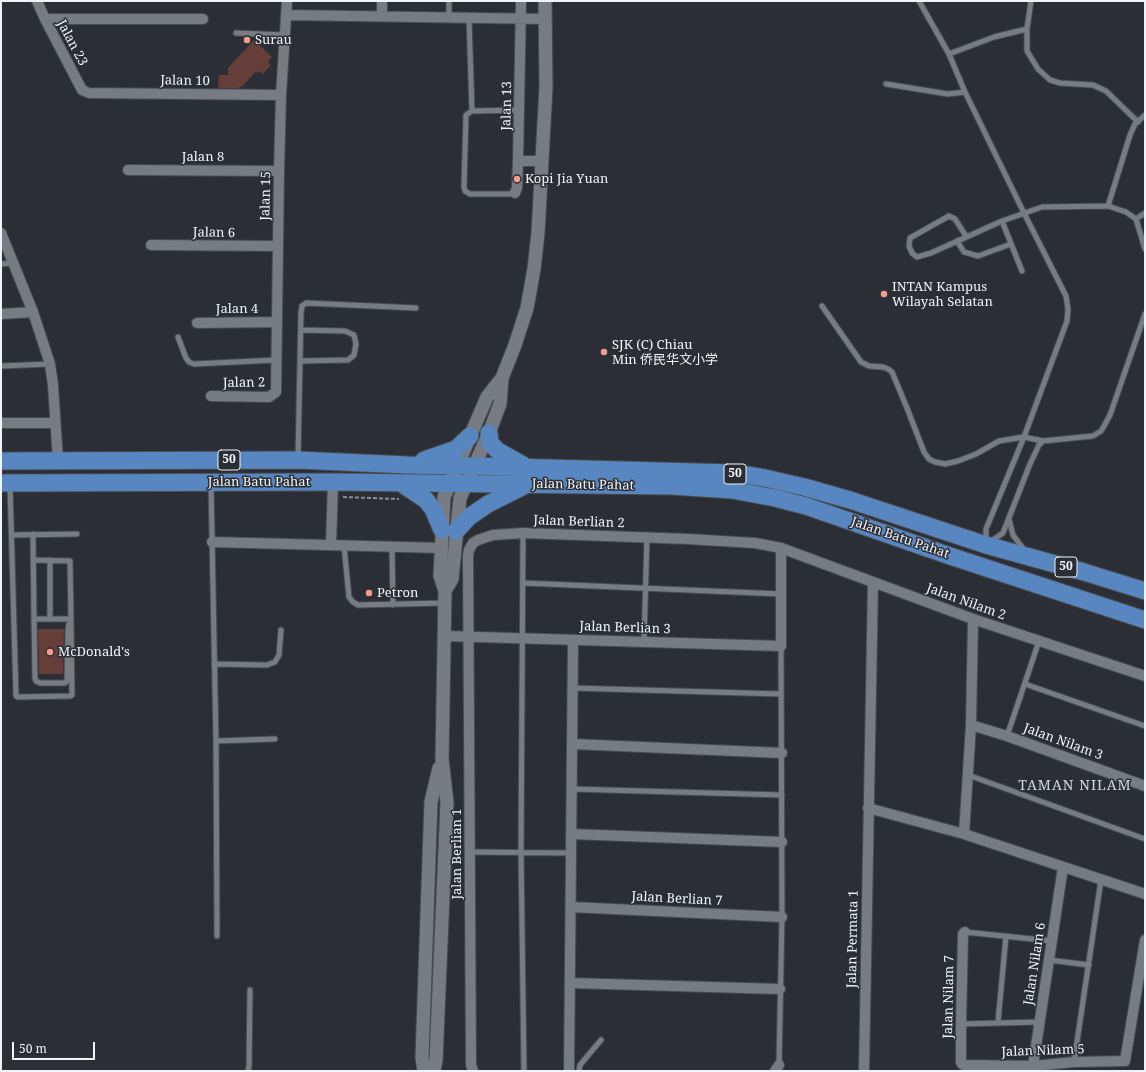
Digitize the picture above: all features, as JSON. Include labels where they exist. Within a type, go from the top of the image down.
[{"type":"highway","points":[[489,433],[490,443],[498,451],[528,467]]},
{"type":"highway","points":[[407,465],[456,449],[470,436]]},
{"type":"highway","name":"Jalan Batu Pahat","points":[[1,461],[298,460],[407,465],[734,473],[765,478],[850,500],[986,545],[1084,572],[1145,591]]},
{"type":"highway","name":"Jalan Batu Pahat","points":[[6,483],[211,482],[332,493],[402,491],[458,484],[671,486],[732,490],[775,498],[806,506],[950,556],[1145,620]]},
{"type":"highway","points":[[402,491],[426,500],[449,530],[488,504],[527,485]]},
{"type":"highway","points":[[950,556],[986,545],[988,555],[998,566],[1011,576]]},
{"type":"street","name":"Jalan 23","points":[[37,1],[45,20],[82,90],[89,93]]},
{"type":"street","name":"Jalan 15","points":[[276,392],[281,95],[287,1]]},
{"type":"street","points":[[382,1],[382,16]]},
{"type":"street","name":"Jalan 13","points":[[515,193],[517,188],[520,110],[521,1]]},
{"type":"street","points":[[458,484],[457,466],[487,397],[502,378],[527,308],[538,233],[546,87],[545,1]]},
{"type":"street","points":[[286,15],[546,19]]},
{"type":"street","points":[[45,20],[203,19]]},
{"type":"street","name":"Jalan 10","points":[[89,93],[281,95]]},
{"type":"street","points":[[518,161],[542,162]]},
{"type":"street","name":"Jalan 8","points":[[128,170],[279,171]]},
{"type":"street","points":[[1,233],[33,312],[50,364],[53,385],[58,461]]},
{"type":"street","name":"Jalan 6","points":[[151,245],[278,246]]},
{"type":"street","points":[[1,314],[33,312]]},
{"type":"street","name":"Jalan 4","points":[[197,323],[278,322]]},
{"type":"street","points":[[445,597],[452,579],[449,530],[444,497],[474,466],[500,404],[502,378]]},
{"type":"street","name":"Jalan 2","points":[[211,396],[269,397],[276,392]]},
{"type":"street","points":[[1,423],[55,423]]},
{"type":"street","points":[[331,545],[332,493]]},
{"type":"street","points":[[434,1071],[446,802],[442,759],[445,597],[440,576],[441,548],[449,530]]},
{"type":"street","name":"Jalan Berlian 2","points":[[468,637],[469,550],[473,543],[484,537],[523,533],[647,537],[755,543],[781,548]]},
{"type":"street","points":[[212,542],[441,548]]},
{"type":"street","points":[[781,548],[781,646]]},
{"type":"street","name":"Jalan Nilam 2","points":[[781,548],[973,619],[1145,676]]},
{"type":"street","name":"Jalan Permata 1","points":[[864,1071],[873,582]]},
{"type":"street","points":[[964,834],[971,725],[973,619]]},
{"type":"street","name":"Jalan Berlian 3","points":[[444,636],[781,646]]},
{"type":"street","name":"Jalan Berlian 1","points":[[468,637],[470,1065],[473,1071]]},
{"type":"street","points":[[569,1071],[573,640]]},
{"type":"street","name":"Jalan Nilam 3","points":[[971,725],[1007,736],[1145,786]]},
{"type":"street","points":[[572,744],[782,753]]},
{"type":"street","points":[[424,1071],[422,1057],[431,802],[442,759]]},
{"type":"street","points":[[868,808],[964,834],[1145,894]]},
{"type":"street","points":[[571,834],[782,842]]},
{"type":"street","name":"Jalan Nilam 6","points":[[1033,1066],[1063,867]]},
{"type":"street","name":"Jalan Berlian 7","points":[[571,907],[782,917]]},
{"type":"street","name":"Jalan Nilam 7","points":[[962,1064],[961,1024],[963,934],[965,932]]},
{"type":"street","name":"Jalan Nilam 5","points":[[962,1064],[1033,1066],[1074,1062],[1125,1061],[1145,940]]},
{"type":"street","points":[[570,983],[780,990]]},
{"type":"lane","points":[[449,1],[449,18]]},
{"type":"lane","points":[[919,1],[949,54],[965,92],[1066,296],[1068,309],[1067,321],[1024,437],[986,529],[986,545]]},
{"type":"lane","points":[[1031,1],[1027,29],[1027,51],[1038,69],[1050,80],[1060,83],[1093,85],[1106,91],[1138,122]]},
{"type":"lane","points":[[469,18],[472,111]]},
{"type":"lane","points":[[949,54],[994,36],[1027,29]]},
{"type":"lane","points":[[236,33],[285,35]]},
{"type":"lane","points":[[886,84],[948,94],[965,92]]},
{"type":"lane","points":[[515,193],[470,194],[465,191],[466,115],[472,111],[520,110]]},
{"type":"lane","points":[[1108,206],[1130,135],[1138,122],[1145,115]]},
{"type":"lane","points":[[966,236],[955,219],[949,216],[910,238],[909,246],[912,253],[917,257],[931,253],[1002,221],[1042,207],[1108,206],[1126,212],[1136,219],[1145,249]]},
{"type":"lane","points":[[1136,219],[1145,213]]},
{"type":"lane","points":[[1002,221],[1022,271]]},
{"type":"lane","points":[[957,240],[964,252],[978,256],[1011,244]]},
{"type":"lane","points":[[1,264],[13,263]]},
{"type":"lane","points":[[298,460],[302,306],[306,303],[416,308]]},
{"type":"lane","points":[[822,306],[862,362],[870,366],[883,367],[892,372],[928,459],[945,464],[976,454],[999,441],[1024,437],[1043,441],[1052,439],[1087,438],[1101,431],[1110,415],[1145,314]]},
{"type":"lane","points":[[300,361],[348,360],[354,355],[356,344],[354,335],[345,331],[301,330]]},
{"type":"lane","points":[[178,337],[186,358],[189,362],[194,364],[276,360]]},
{"type":"lane","points":[[1,366],[50,364]]},
{"type":"lane","points":[[986,545],[1003,533],[1030,464],[1043,441]]},
{"type":"lane","points":[[211,482],[216,741],[217,936]]},
{"type":"lane","points":[[6,483],[12,535],[15,694],[18,697],[70,696],[73,693],[71,562],[69,560],[33,560]]},
{"type":"lane","points":[[1008,518],[1013,535],[1031,557]]},
{"type":"lane","points":[[523,533],[521,852],[524,1071]]},
{"type":"lane","points":[[33,534],[36,681],[40,683],[65,683],[67,681],[68,630],[71,619]]},
{"type":"lane","points":[[12,535],[77,534]]},
{"type":"lane","points":[[644,642],[647,537]]},
{"type":"lane","points":[[344,546],[349,598],[358,605],[393,605],[445,597]]},
{"type":"lane","points":[[392,547],[393,605]]},
{"type":"lane","points":[[50,560],[50,619]]},
{"type":"lane","points":[[523,583],[781,594]]},
{"type":"lane","points":[[34,619],[71,619]]},
{"type":"lane","points":[[214,664],[267,665],[275,662],[279,655],[281,630]]},
{"type":"lane","points":[[1007,736],[1039,641]]},
{"type":"lane","points":[[777,1068],[782,917],[781,646]]},
{"type":"lane","points":[[1025,684],[1145,726]]},
{"type":"lane","points":[[572,688],[781,694]]},
{"type":"lane","points":[[216,741],[276,738]]},
{"type":"lane","points":[[968,775],[1145,839]]},
{"type":"lane","points":[[571,789],[782,795]]},
{"type":"lane","points":[[470,852],[571,853]]},
{"type":"lane","points":[[1074,1062],[1101,880]]},
{"type":"lane","points":[[965,932],[1052,941]]},
{"type":"lane","points":[[998,1022],[1006,936]]},
{"type":"lane","points":[[1049,960],[1089,965]]},
{"type":"lane","points":[[248,1071],[250,990]]},
{"type":"lane","points":[[961,1024],[1039,1022]]},
{"type":"lane","points":[[579,1071],[580,1065],[602,1040]]},
{"type":"path","points":[[332,493],[402,491]]},
{"type":"building","points":[[254,40],[272,57],[268,62],[271,65],[263,74],[259,71],[257,73],[256,71],[243,86],[238,88],[218,88],[219,75],[228,75],[228,68]]},
{"type":"building","name":"McDonald's","points":[[38,629],[64,629],[63,674],[39,674]]},
{"type":"place","name":"Surau","points":[[247,40]]},
{"type":"place","name":"Kopi Jia Yuan","points":[[517,179]]},
{"type":"place","name":"INTAN Kampus Wilayah Selatan","points":[[884,294]]},
{"type":"place","name":"SJK (C) Chiau Min 侨民华文小学","points":[[604,352]]},
{"type":"place","name":"Petron","points":[[369,593]]},
{"type":"place","name":"McDonald's","points":[[50,652]]},
{"type":"district","name":"TAMAN NILAM","points":[[1075,786]]}]
